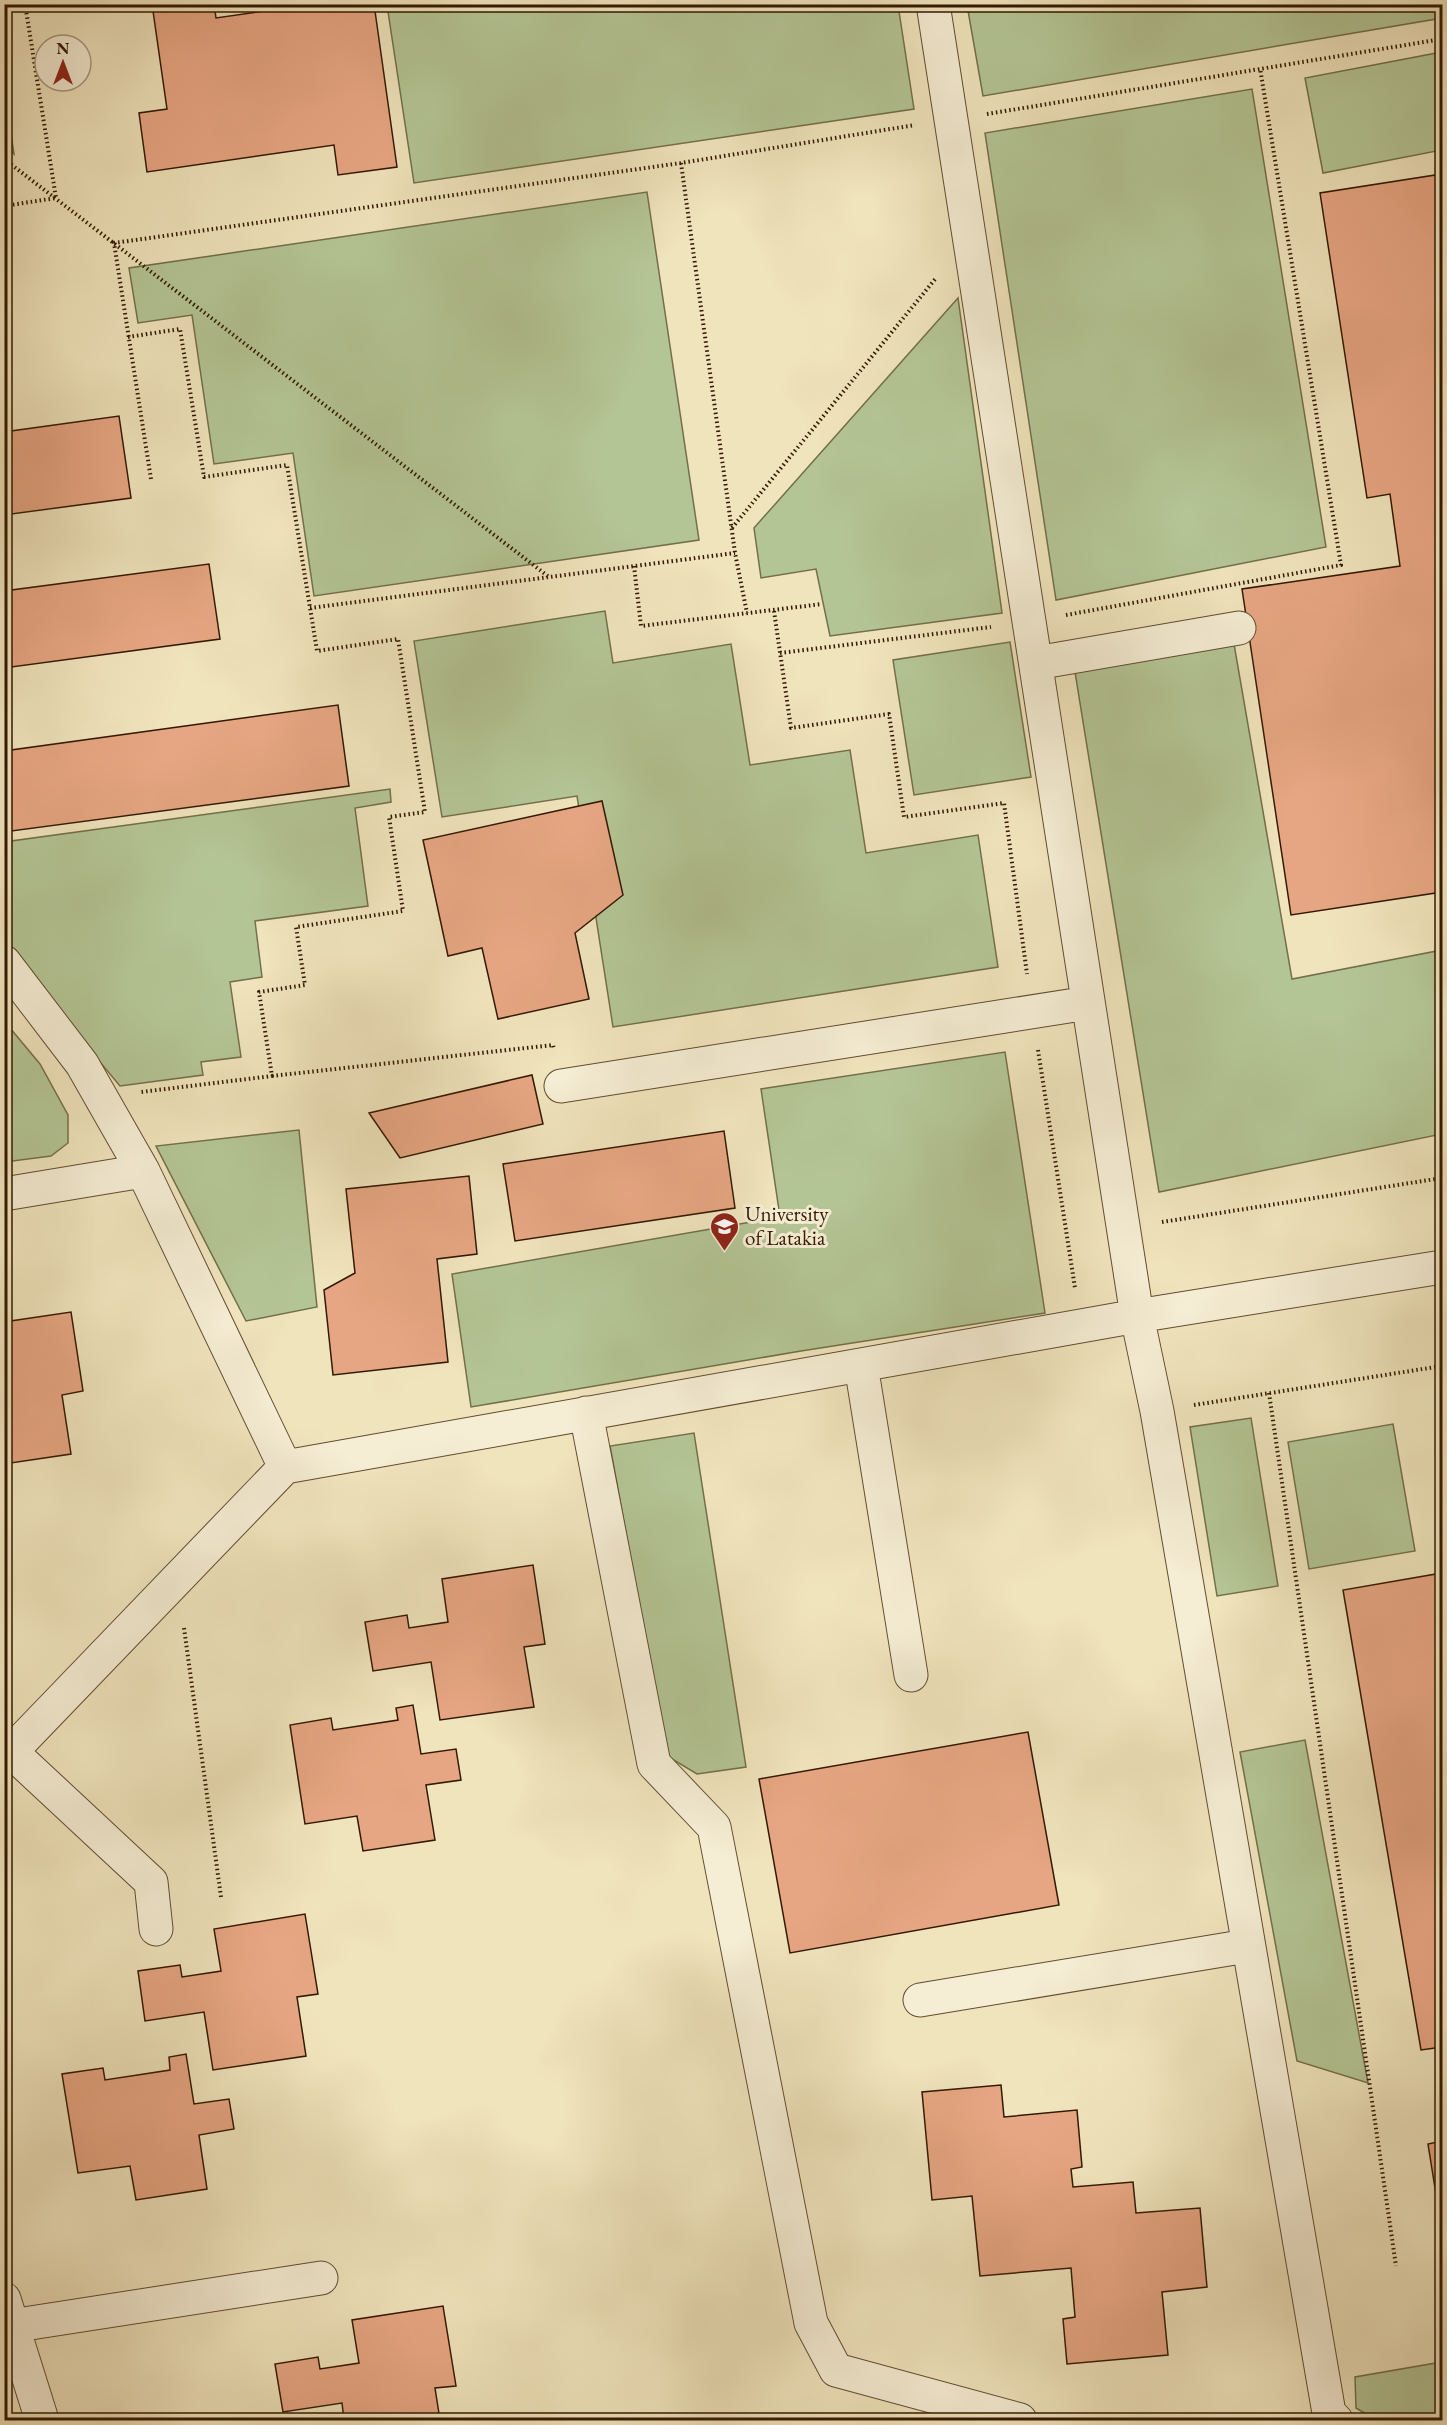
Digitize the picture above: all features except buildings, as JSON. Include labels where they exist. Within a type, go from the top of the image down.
[{"type":"street","points":[[933,4],[1137,1316],[1157,1411],[1247,1946],[1329,2413],[1336,2421]]},
{"type":"street","points":[[1036,663],[1239,628]]},
{"type":"street","points":[[4,962],[82,1064],[143,1171],[285,1467]]},
{"type":"street","points":[[561,1086],[1088,1003]]},
{"type":"street","points":[[4,1194],[143,1171]]},
{"type":"street","points":[[156,1929],[151,1882],[7,1752],[285,1467],[1137,1316],[1443,1267]]},
{"type":"street","points":[[861,1365],[911,1675]]},
{"type":"street","points":[[586,1413],[654,1764],[714,1827],[811,2323],[836,2370],[1020,2421]]},
{"type":"street","points":[[921,2000],[1247,1946]]},
{"type":"street","points":[[42,2421],[8,2313],[321,2278]]},
{"type":"path","points":[[25,4],[56,198]]},
{"type":"path","points":[[114,243],[681,163],[1443,39]]},
{"type":"path","points":[[780,654],[1029,622],[1341,565],[1260,69]]},
{"type":"path","points":[[4,159],[549,577]]},
{"type":"path","points":[[681,163],[735,553],[747,613]]},
{"type":"path","points":[[4,206],[56,198]]},
{"type":"path","points":[[732,528],[969,237]]},
{"type":"path","points":[[114,243],[151,479]]},
{"type":"path","points":[[128,338],[180,329],[204,477],[287,465],[317,651],[398,639],[425,812],[388,817],[403,911],[296,927],[305,985],[259,992],[272,1076]]},
{"type":"path","points":[[310,608],[735,553]]},
{"type":"path","points":[[634,566],[641,626],[822,604]]},
{"type":"path","points":[[774,611],[791,728],[889,714],[904,817],[1004,803],[1032,1012],[1081,1326]]},
{"type":"path","points":[[101,1097],[553,1045],[561,1086]]},
{"type":"path","points":[[1124,1227],[1443,1178]]},
{"type":"path","points":[[1157,1411],[1443,1366]]},
{"type":"path","points":[[1269,1393],[1396,2266]]},
{"type":"path","points":[[177,1579],[221,1898]]},
{"type":"green space","points":[[704,4],[898,5],[914,109],[414,183],[387,5],[663,5],[664,10]]},
{"type":"green space","points":[[1442,4],[1442,18],[983,96],[967,5]]},
{"type":"green space","points":[[1442,52],[1442,150],[1323,173],[1305,78]]},
{"type":"green space","points":[[1252,89],[1326,547],[1056,600],[985,133]]},
{"type":"green space","points":[[5,95],[14,154],[5,146]]},
{"type":"green space","points":[[647,192],[699,540],[314,596],[293,453],[214,464],[192,315],[138,323],[129,268]]},
{"type":"green space","points":[[958,298],[1002,613],[830,636],[816,569],[761,578],[754,528]]},
{"type":"green space","points":[[605,611],[613,663],[731,644],[750,765],[850,750],[866,853],[978,835],[998,967],[613,1027],[577,796],[442,817],[414,641]]},
{"type":"green space","points":[[1010,642],[1031,777],[914,795],[893,660]]},
{"type":"green space","points":[[1234,644],[1292,979],[1442,950],[1442,1134],[1159,1192],[1075,672]]},
{"type":"green space","points":[[390,789],[391,802],[355,808],[368,906],[255,921],[262,977],[230,982],[241,1057],[201,1062],[203,1075],[120,1086],[5,948],[4,842]]},
{"type":"green space","points":[[5,1022],[40,1064],[68,1115],[68,1143],[51,1156],[5,1162]]},
{"type":"green space","points":[[1005,1052],[1045,1313],[801,1351],[471,1407],[452,1274],[780,1217],[761,1089]]},
{"type":"green space","points":[[299,1130],[317,1307],[246,1321],[156,1146]]},
{"type":"green space","points":[[1251,1418],[1278,1586],[1217,1596],[1190,1427]]},
{"type":"green space","points":[[1393,1424],[1415,1551],[1309,1569],[1288,1442]]},
{"type":"green space","points":[[694,1433],[746,1767],[697,1774],[667,1756],[610,1446]]},
{"type":"green space","points":[[1305,1740],[1368,2083],[1297,2061],[1240,1752]]},
{"type":"green space","points":[[1442,2362],[1442,2420],[1376,2420],[1356,2408],[1355,2377]]},
{"type":"place","name":"University of Latakia","points":[[724,1252]]}]
